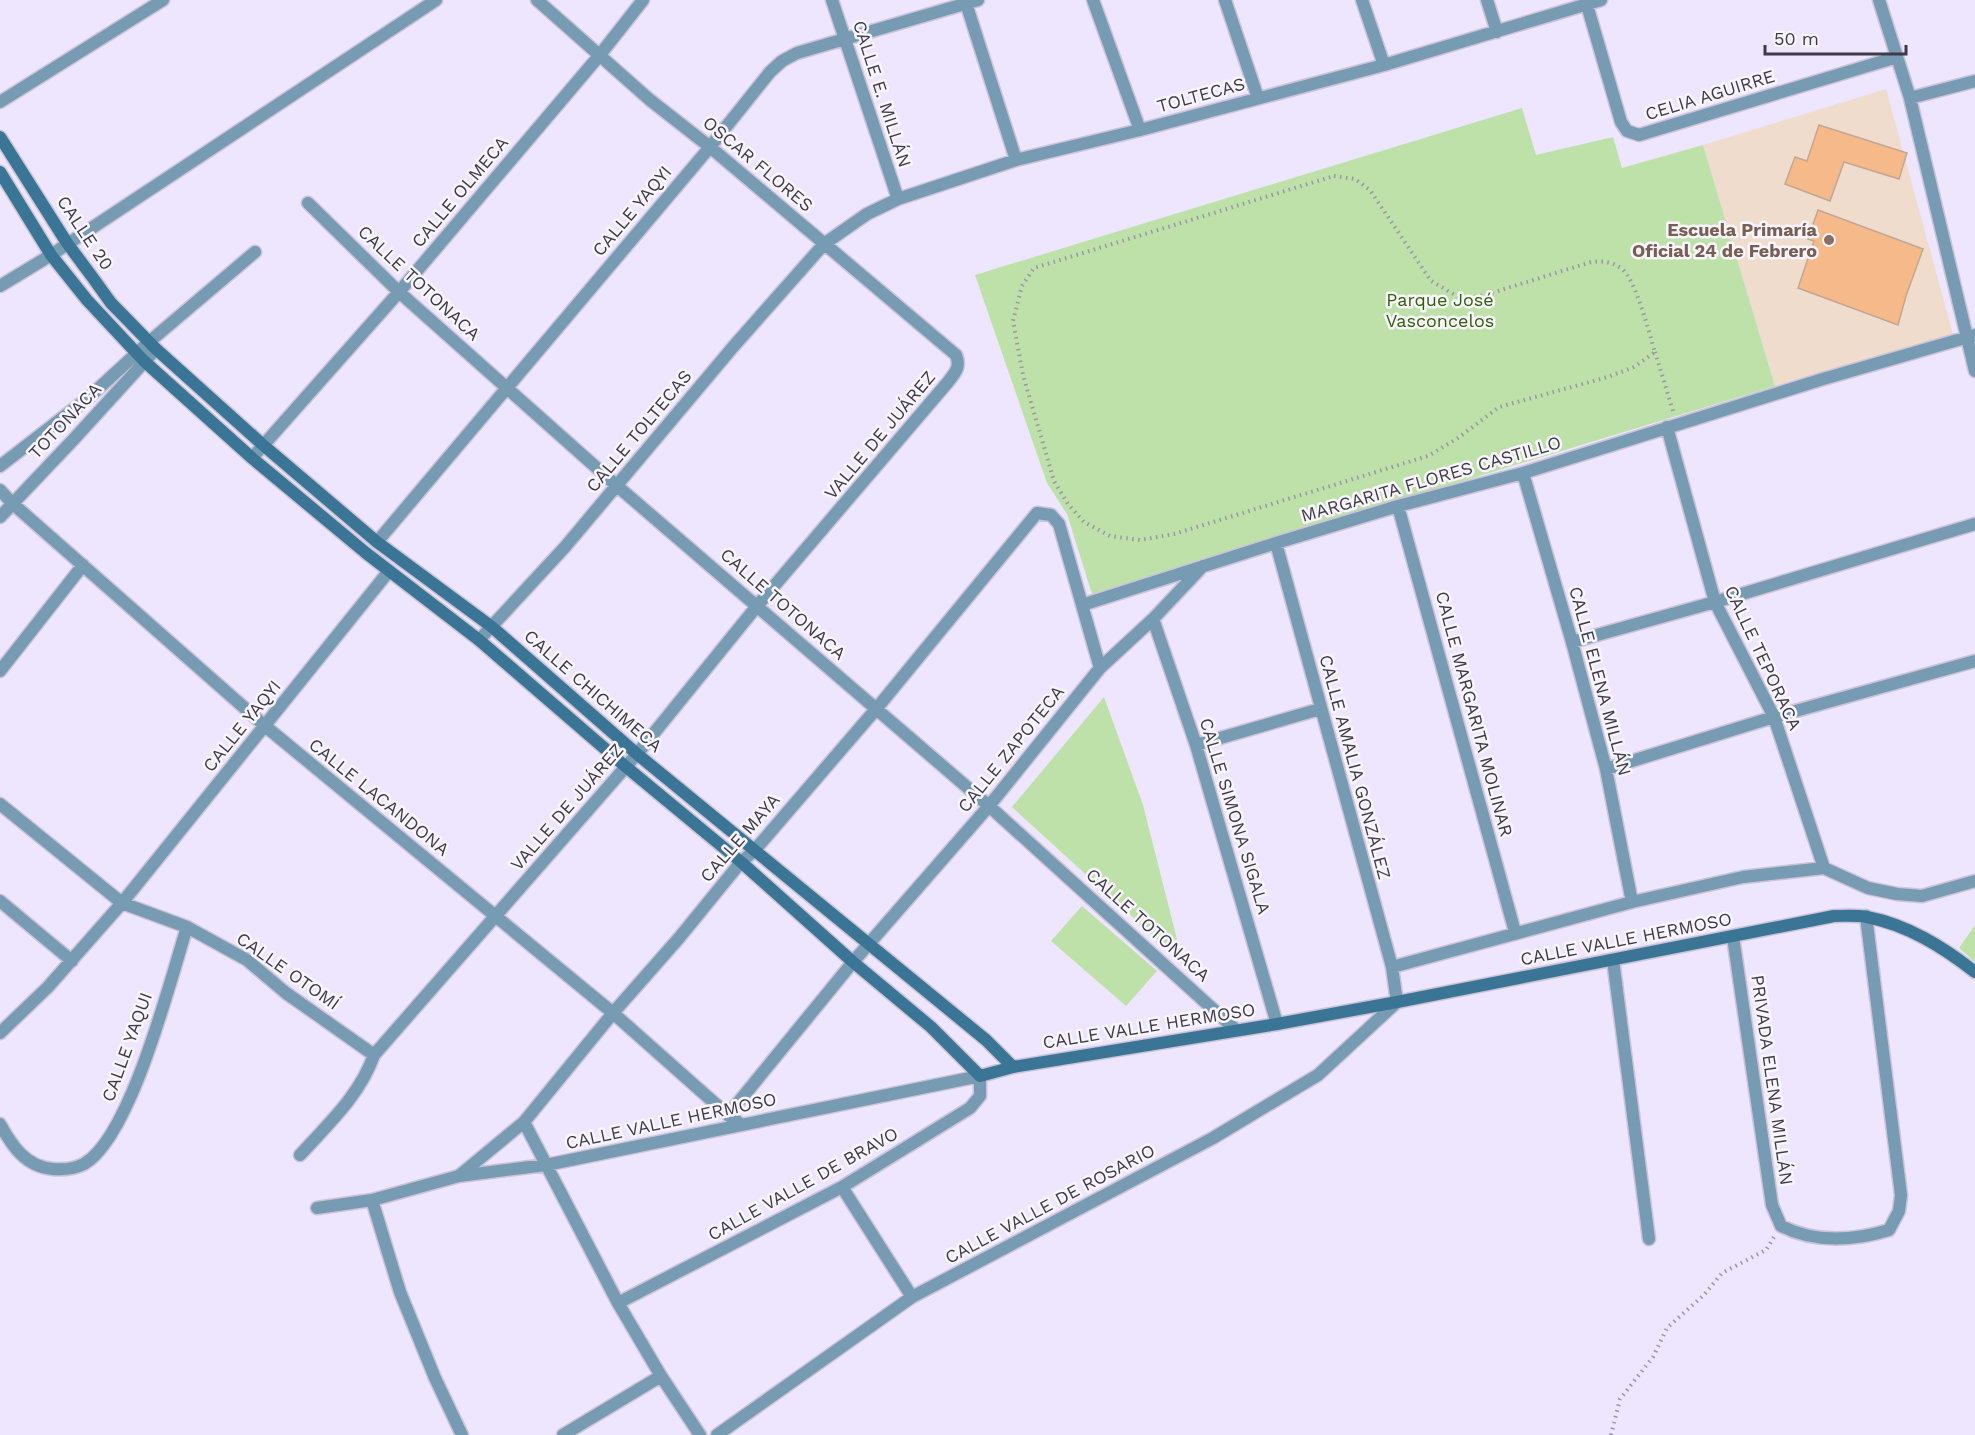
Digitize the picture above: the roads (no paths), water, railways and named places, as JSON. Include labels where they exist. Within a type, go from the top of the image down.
[{"type":"main road","name":"CALLE 20","points":[[0,137],[68,243],[111,303],[152,346]]},
{"type":"main road","name":"CALLE 20","points":[[0,172],[51,255],[87,300],[141,357]]},
{"type":"main road","name":"CALLE CHICHIMECA","points":[[152,346],[377,542],[492,627],[637,754],[986,1040],[1013,1067]]},
{"type":"main road","name":"CALLE CHICHIMECA","points":[[141,357],[252,458],[389,571],[479,640],[741,862],[853,962],[932,1027],[980,1076]]},
{"type":"main road","name":"CALLE VALLE HERMOSO","points":[[980,1076],[1013,1067],[1397,1002],[1834,916],[1866,916],[1893,924],[1944,948],[1975,972]]},
{"type":"street","points":[[0,102],[163,0]]},
{"type":"street","points":[[0,286],[51,255],[436,0]]},
{"type":"street","name":"OSCAR FLORES","points":[[537,0],[650,100],[711,147],[956,355]]},
{"type":"street","name":"CALLE OLMECA","points":[[252,458],[399,292],[599,56],[643,0]]},
{"type":"street","name":"CALLE E. MILLÁN","points":[[832,0],[898,199]]},
{"type":"street","points":[[1093,0],[1140,130]]},
{"type":"street","points":[[1225,0],[1258,98]]},
{"type":"street","points":[[1362,0],[1384,65]]},
{"type":"street","points":[[1487,0],[1497,32]]},
{"type":"street","points":[[1879,0],[1910,98],[1970,337],[1975,371]]},
{"type":"street","points":[[970,1],[1016,160]]},
{"type":"street","name":"CALLE YAQYI","points":[[377,542],[711,147],[770,72],[782,61],[797,53],[970,1]]},
{"type":"street","name":"TOLTECAS","points":[[824,244],[867,214],[898,199],[1016,160],[1140,130],[1384,65],[1594,2]]},
{"type":"street","name":"CELIA AGUIRRE","points":[[1594,2],[1621,122],[1628,131],[1639,135],[1897,57]]},
{"type":"street","points":[[1910,98],[1975,81]]},
{"type":"street","name":"CALLE TOTONACA","points":[[308,203],[399,292],[616,484],[989,806],[1236,1030]]},
{"type":"street","name":"CALLE TOLTECAS","points":[[479,640],[565,546],[824,244]]},
{"type":"street","points":[[152,346],[255,252]]},
{"type":"street","name":"MARGARITA FLORES CASTILLO","points":[[1082,605],[1398,506],[1523,473],[1970,337]]},
{"type":"street","name":"TOTONACA","points":[[0,517],[74,439],[152,346]]},
{"type":"street","name":"VALLE DE JUÁREZ","points":[[300,1155],[354,1096],[368,1074],[374,1055],[637,754],[757,606],[948,382],[959,362],[956,355]]},
{"type":"street","points":[[0,466],[141,357]]},
{"type":"street","name":"CALLE TEPORACA","points":[[1672,426],[1715,602],[1774,717],[1824,868]]},
{"type":"street","name":"CALLE ELENA MILLÁN","points":[[1523,473],[1606,770],[1632,902]]},
{"type":"street","name":"CALLE LACANDONA","points":[[0,490],[265,726],[613,1013],[742,1125]]},
{"type":"street","name":"CALLE MARGARITA MOLINAR","points":[[1398,506],[1515,932]]},
{"type":"street","name":"CALLE MAYA","points":[[459,1176],[524,1122],[613,1013],[680,938],[741,862],[754,851],[877,708],[1037,513],[1051,514],[1059,524],[1082,605]]},
{"type":"street","points":[[1572,642],[1975,524]]},
{"type":"street","name":"CALLE AMALIA GONZÁLEZ","points":[[1276,543],[1392,967],[1397,1002]]},
{"type":"street","points":[[0,671],[83,565]]},
{"type":"street","name":"CALLE ZAPOTECA","points":[[728,1115],[853,962],[989,806],[1100,668],[1153,619],[1204,566]]},
{"type":"street","name":"CALLE YAQYI","points":[[122,903],[389,571]]},
{"type":"street","points":[[1082,605],[1100,668]]},
{"type":"street","name":"CALLE SIMONA SIGALA","points":[[1153,619],[1196,745],[1277,1024]]},
{"type":"street","points":[[1606,770],[1774,717],[1975,661]]},
{"type":"street","points":[[1196,745],[1320,709]]},
{"type":"street","name":"CALLE OTOMÍ","points":[[0,804],[122,903],[187,927],[247,960],[286,993],[374,1055]]},
{"type":"street","points":[[1824,868],[1868,888],[1897,894],[1922,896],[1975,881]]},
{"type":"street","name":"CALLE VALLE HERMOSO","points":[[1392,967],[1632,902],[1743,877],[1824,868]]},
{"type":"street","points":[[0,901],[72,961]]},
{"type":"street","points":[[0,1033],[72,961],[122,903]]},
{"type":"street","name":"PRIVADA ELENA MILLÁN","points":[[1733,937],[1772,1206],[1781,1226],[1793,1232],[1817,1238],[1833,1239],[1872,1235],[1888,1230],[1899,1211],[1901,1195],[1866,916]]},
{"type":"street","name":"CALLE YAQUI","points":[[0,1124],[10,1143],[23,1158],[43,1168],[66,1170],[84,1163],[101,1148],[117,1124],[141,1072],[187,927]]},
{"type":"street","points":[[1613,960],[1649,1239]]},
{"type":"street","name":"CALLE VALLE DE ROSARIO","points":[[717,1435],[912,1297],[1213,1138],[1318,1075],[1397,1002]]},
{"type":"street","name":"CALLE VALLE HERMOSO","points":[[318,1208],[372,1200],[459,1176],[546,1165],[980,1076]]},
{"type":"street","name":"CALLE VALLE DE BRAVO","points":[[618,1303],[842,1187],[970,1108],[980,1096],[980,1076]]},
{"type":"street","points":[[524,1122],[618,1303],[700,1435]]},
{"type":"street","points":[[842,1187],[912,1297]]},
{"type":"street","points":[[372,1200],[400,1292],[435,1378],[462,1435]]},
{"type":"street","points":[[563,1435],[662,1376]]},
{"type":"place","name":"Escuela Primaría Oficial 24 de Febrero","points":[[1829,240]]},
{"type":"park label","name":"Parque José Vasconcelos","points":[[1440,310]]}]
